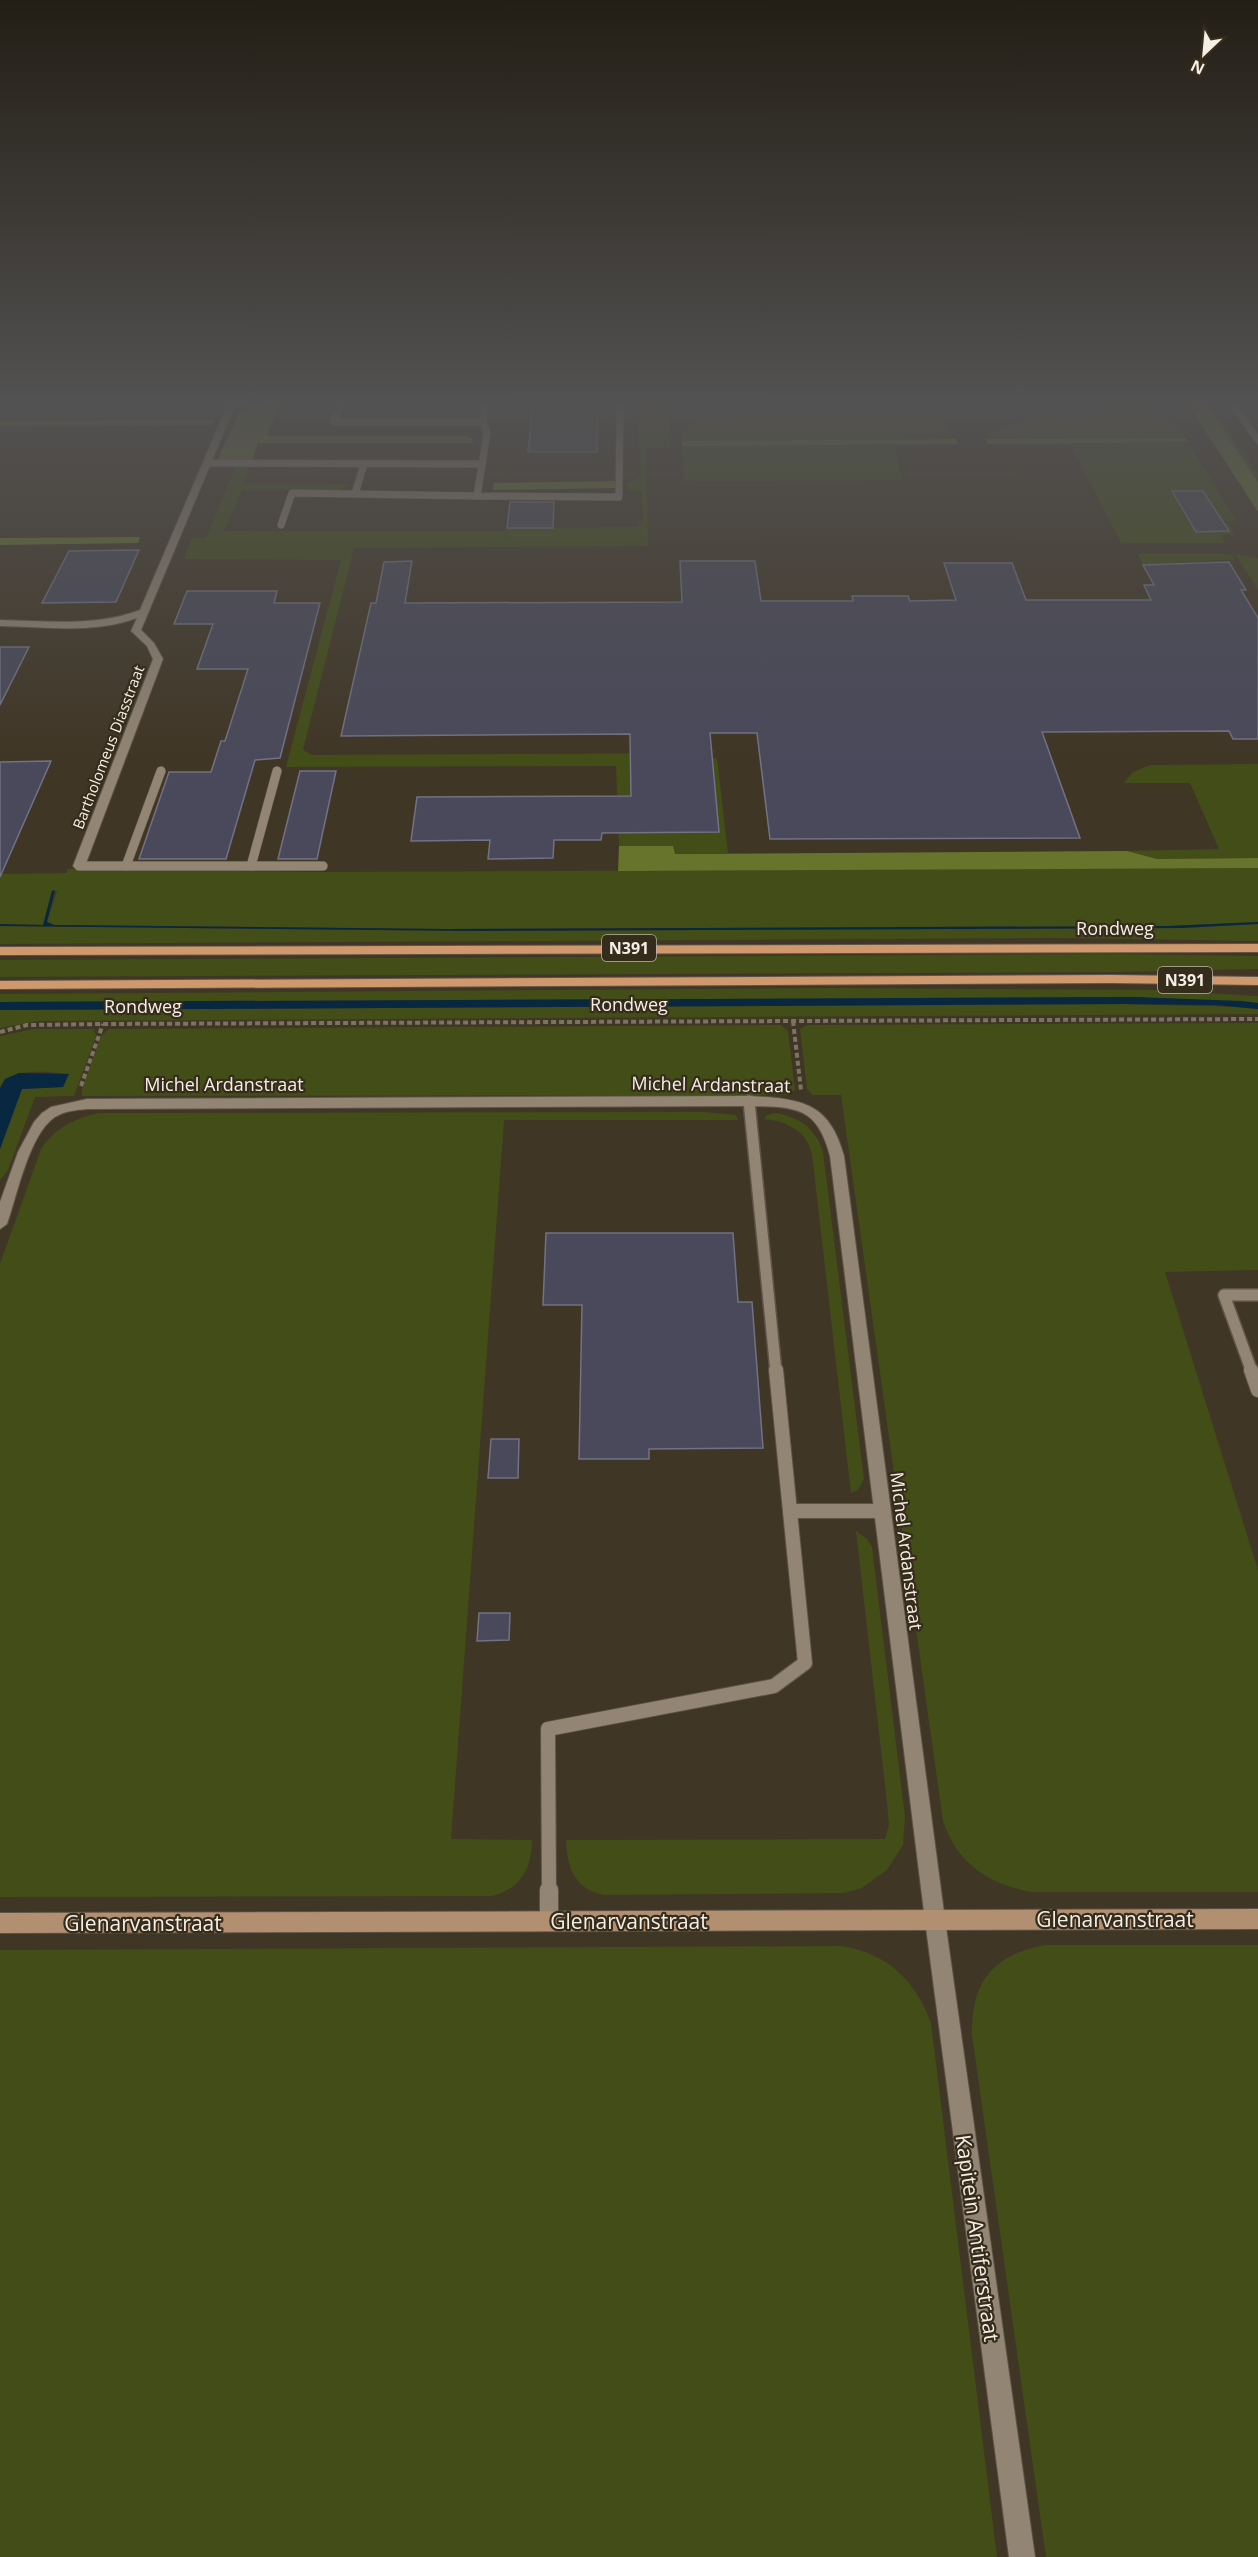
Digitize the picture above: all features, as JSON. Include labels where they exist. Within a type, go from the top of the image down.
[{"type":"main road","name":"Rondweg","points":[[0,951],[1258,948]]},
{"type":"main road","name":"Rondweg","points":[[0,985],[1112,979],[1258,981]]},
{"type":"street","name":"Bartholomeus Diasstraat","points":[[79,866],[158,659],[151,645],[136,631],[183,520]]},
{"type":"street","points":[[0,623],[107,623],[126,620],[144,612]]},
{"type":"street","name":"Michel Ardanstraat","points":[[1,1216],[36,1131],[48,1115],[62,1108],[78,1105],[749,1101],[799,1105],[822,1118],[833,1136],[935,1920]]},
{"type":"street","name":"Glenarvanstraat","points":[[0,1923],[1258,1919]]},
{"type":"street","name":"Kapitein Antiferstraat","points":[[935,1920],[1022,2557]]},
{"type":"lane","points":[[281,525],[283,520]]},
{"type":"lane","points":[[126,866],[161,771]]},
{"type":"lane","points":[[251,866],[277,771]]},
{"type":"lane","name":"Bartholomeus Diasstraat","points":[[79,866],[323,866]]},
{"type":"lane","points":[[549,1922],[548,1729],[774,1686],[805,1663],[749,1101]]},
{"type":"lane","points":[[1258,1295],[1224,1295],[1258,1390]]},
{"type":"lane","points":[[790,1511],[883,1511]]},
{"type":"path","name":"Rondweg","points":[[0,1032],[27,1025],[103,1024],[1258,1019]]},
{"type":"path","points":[[793,1021],[802,1094],[799,1105]]},
{"type":"path","points":[[78,1105],[78,1095],[103,1024]]},
{"type":"green space","points":[[213,520],[229,520],[224,531],[506,531],[507,528],[639,527],[639,522],[647,520],[648,546],[354,548],[303,750],[312,755],[707,753],[708,759],[717,758],[728,853],[675,854],[672,846],[619,846],[616,766],[286,767],[341,560],[184,559],[192,538],[206,538]]},
{"type":"green space","points":[[1109,520],[1187,520],[1199,533],[1228,531],[1224,523],[1228,523],[1235,535],[1221,535],[1225,543],[1121,543]]},
{"type":"green space","points":[[140,537],[138,543],[0,545],[0,538]]},
{"type":"green space","points":[[1138,554],[1231,554],[1235,559],[1143,565]]},
{"type":"green space","points":[[1235,554],[1258,558],[1258,590]]},
{"type":"green space","points":[[1258,764],[1258,858],[1157,859],[1127,851],[1219,849],[1190,783],[1124,783],[1133,772],[1151,765]]},
{"type":"green space","points":[[619,846],[673,846],[675,854],[1127,851],[1157,859],[1258,858],[1258,868],[618,871]]},
{"type":"green space","points":[[1258,868],[1258,922],[1168,926],[444,929],[54,925],[47,922],[57,891],[52,891],[43,925],[0,924],[0,874],[67,873],[67,869],[323,872]]},
{"type":"green space","points":[[1258,924],[1258,941],[1062,938],[0,944],[0,926],[478,931],[1181,928]]},
{"type":"green space","points":[[1120,954],[1258,956],[1258,969],[1121,972],[0,977],[0,960]]},
{"type":"green space","points":[[832,988],[1156,990],[1258,996],[1258,1003],[1134,997],[0,1002],[0,994]]},
{"type":"green space","points":[[1123,1004],[1239,1007],[1258,1009],[1258,1014],[38,1021],[0,1028],[0,1010]]},
{"type":"green space","points":[[1258,1023],[1258,1270],[1165,1272],[1258,1570],[1258,1892],[1031,1892],[1015,1888],[988,1877],[966,1860],[949,1836],[943,1821],[841,1095],[813,1095],[807,1089],[800,1029],[807,1025]]},
{"type":"green space","points":[[781,1025],[788,1031],[795,1090],[788,1095],[82,1096],[82,1089],[101,1036],[109,1029]]},
{"type":"green space","points":[[34,1029],[94,1029],[96,1036],[74,1096],[35,1097],[8,1170],[0,1180],[0,1149],[22,1089],[63,1087],[68,1074],[20,1073],[5,1081],[0,1088],[0,1036]]},
{"type":"green space","points":[[704,1112],[736,1115],[738,1120],[504,1120],[451,1839],[532,1840],[530,1860],[517,1883],[502,1893],[492,1896],[0,1897],[0,1264],[41,1149],[52,1135],[66,1125],[98,1113]]},
{"type":"green space","points":[[775,1113],[792,1117],[805,1125],[816,1136],[823,1152],[864,1479],[858,1490],[851,1493],[812,1154],[800,1133],[788,1125],[764,1119],[767,1115]]},
{"type":"green space","points":[[856,1531],[867,1539],[872,1547],[905,1817],[903,1845],[887,1870],[862,1888],[845,1893],[604,1895],[586,1888],[579,1882],[571,1868],[566,1840],[885,1839],[889,1825],[887,1802]]},
{"type":"green space","points":[[1045,1945],[1258,1945],[1258,2557],[1046,2557],[972,2035],[976,2000],[988,1974],[1011,1956]]},
{"type":"green space","points":[[841,1946],[872,1955],[897,1971],[917,1994],[931,2023],[997,2557],[0,2557],[0,1950]]},
{"type":"water","points":[[55,890],[47,922],[54,925],[444,929],[1168,926],[1258,922],[1258,924],[1181,928],[478,931],[0,926],[0,924],[43,925],[52,891]]},
{"type":"water","points":[[1134,997],[1241,1001],[1258,1003],[1258,1009],[1214,1005],[1123,1004],[0,1010],[0,1002]]},
{"type":"water","points":[[19,1073],[69,1074],[63,1087],[22,1089],[0,1149],[0,1088],[5,1079]]},
{"type":"building","points":[[508,520],[553,520],[553,528],[507,528]]},
{"type":"building","points":[[1189,520],[1222,520],[1229,531],[1196,532]]},
{"type":"building","points":[[139,550],[116,602],[42,603],[69,551]]},
{"type":"building","points":[[412,561],[405,603],[682,602],[680,561],[755,561],[761,601],[853,601],[852,596],[908,596],[910,601],[956,600],[944,563],[1012,563],[1026,600],[1151,600],[1144,585],[1154,585],[1143,565],[1229,562],[1246,590],[1241,590],[1258,618],[1258,739],[1233,739],[1229,731],[1042,732],[1080,838],[770,839],[757,733],[710,733],[719,832],[602,833],[601,840],[554,840],[553,858],[488,859],[490,840],[411,841],[417,797],[631,796],[630,734],[341,736],[371,603],[376,603],[384,562]]},
{"type":"building","points":[[187,591],[277,591],[274,603],[320,603],[280,758],[255,760],[226,859],[139,859],[169,772],[211,772],[221,741],[225,741],[248,669],[197,669],[213,624],[174,624]]},
{"type":"building","points":[[0,647],[29,647],[0,705]]},
{"type":"building","points":[[51,761],[0,877],[0,762]]},
{"type":"building","points":[[300,771],[336,771],[317,859],[278,859]]},
{"type":"building","points":[[546,1233],[733,1233],[738,1302],[752,1302],[763,1448],[649,1449],[649,1459],[579,1459],[582,1305],[543,1305]]},
{"type":"building","points":[[491,1439],[519,1439],[518,1478],[488,1478]]},
{"type":"building","points":[[479,1613],[510,1613],[509,1640],[477,1641]]}]
